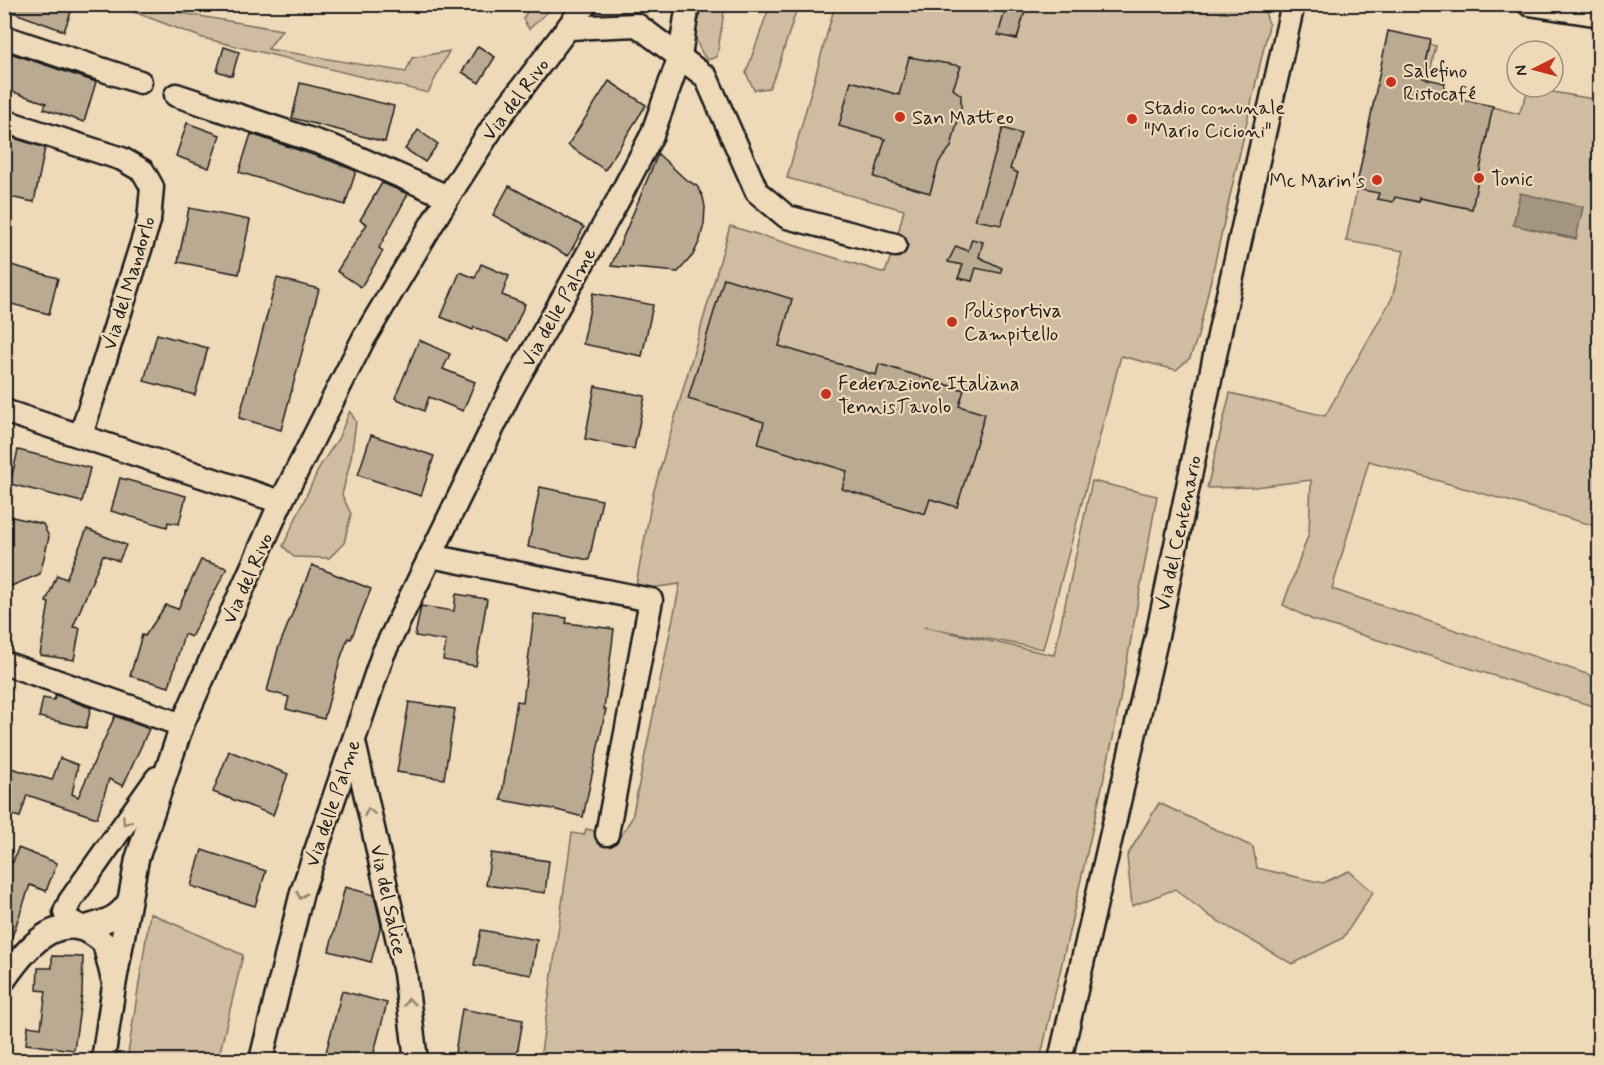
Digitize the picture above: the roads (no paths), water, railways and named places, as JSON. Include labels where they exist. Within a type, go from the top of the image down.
[{"type":"street","name":"Via del Rivo","points":[[103,1060],[137,859],[182,725],[281,502],[364,338],[448,197],[496,122],[586,4]]},
{"type":"street","name":"Via delle Palme","points":[[261,1060],[302,892],[383,654],[510,392],[652,135],[680,56],[688,4]]},
{"type":"street","points":[[1288,11],[1311,4]]},
{"type":"street","points":[[1529,4],[1599,15]]},
{"type":"street","name":"Via del Centenario","points":[[1060,1060],[1156,639],[1288,11]]},
{"type":"street","points":[[569,28],[634,15],[706,77],[757,192],[787,217],[895,245]]},
{"type":"street","points":[[4,37],[140,82]]},
{"type":"street","points":[[176,95],[336,148],[448,197]]},
{"type":"street","name":"Via del Mandorlo","points":[[4,120],[122,159],[143,171],[152,187],[149,220],[81,435]]},
{"type":"street","points":[[4,411],[281,502]]},
{"type":"street","points":[[431,556],[651,600],[607,834]]},
{"type":"street","points":[[4,663],[182,725]]},
{"type":"street","name":"Via del Salice","points":[[354,740],[405,973],[416,1060]]},
{"type":"street","points":[[114,986],[104,943],[68,920],[65,912],[70,901],[172,757]]},
{"type":"street","points":[[8,970],[46,933],[68,927],[83,928],[114,919],[124,910],[129,900]]},
{"type":"place","name":"Salefino Ristocafé","points":[[1391,82]]},
{"type":"place","name":"San Matteo","points":[[900,117]]},
{"type":"place","name":"Stadio comunale \"Mario Cicioni\"","points":[[1132,119]]},
{"type":"place","name":"Tonic","points":[[1479,178]]},
{"type":"place","name":"Mc Marin's","points":[[1377,180]]},
{"type":"place","name":"Polisportiva Campitello","points":[[952,322]]},
{"type":"place","name":"Federazione Italiana TennisTavolo","points":[[826,394]]}]
